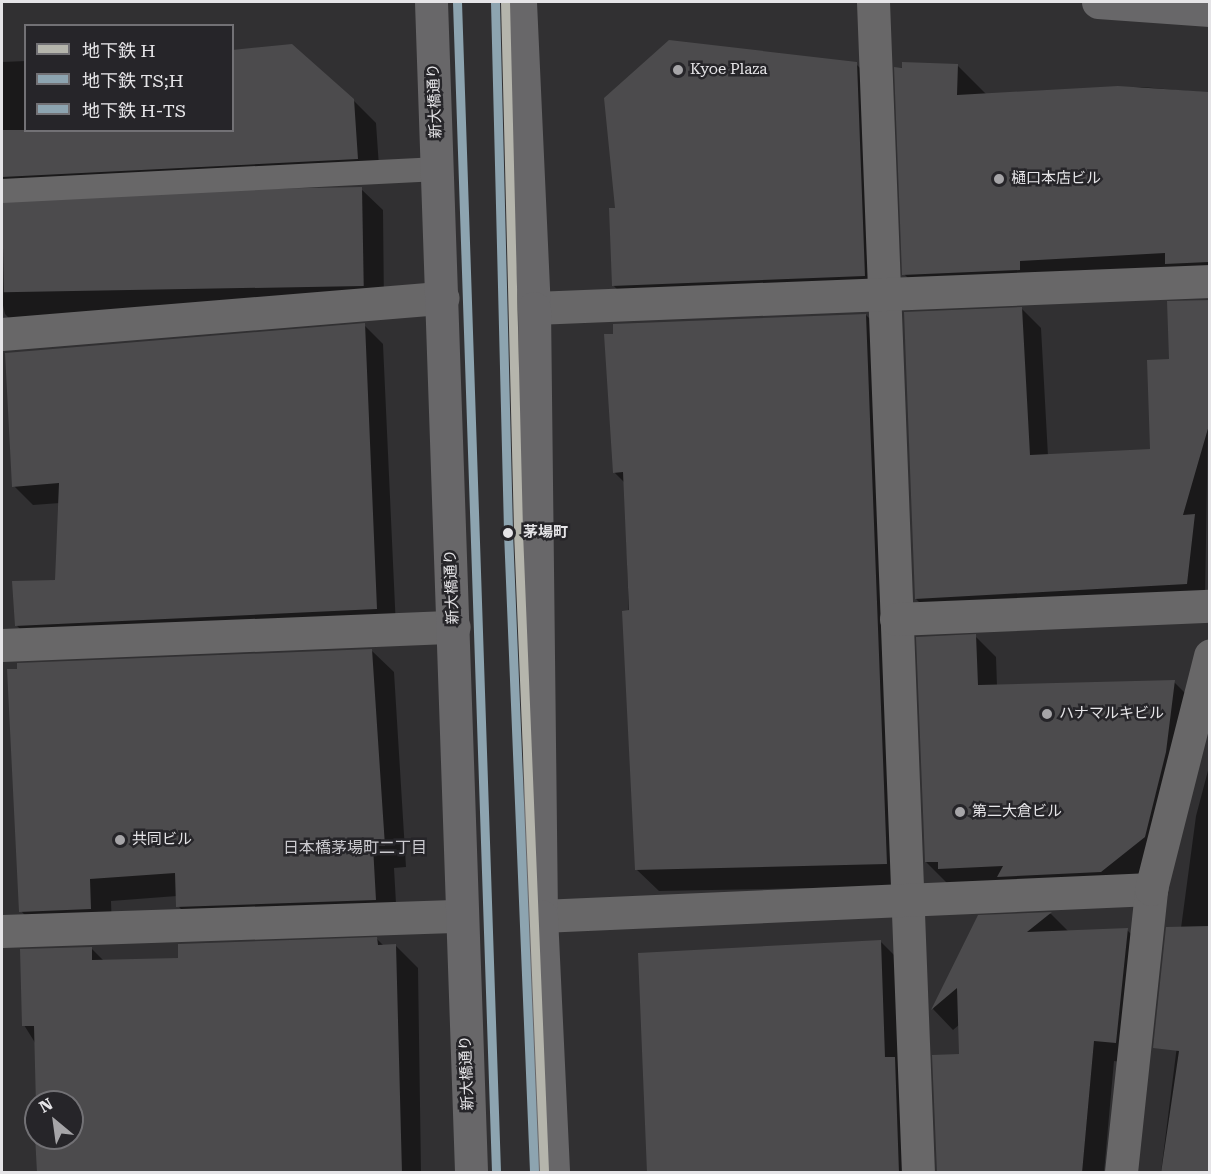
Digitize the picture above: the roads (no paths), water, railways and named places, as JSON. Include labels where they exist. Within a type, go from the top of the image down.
[{"type":"main road","name":"新大橋通り","points":[[431,2],[443,297],[471,1173]]},
{"type":"main road","points":[[520,2],[534,308],[542,916],[553,1173]]},
{"type":"main road","points":[[1098,2],[1209,10]]},
{"type":"street","points":[[873,2],[918,1173]]},
{"type":"street","points":[[534,308],[1209,281]]},
{"type":"street","points":[[2,334],[443,297]]},
{"type":"street","points":[[896,619],[1209,606]]},
{"type":"street","points":[[2,645],[454,627]]},
{"type":"street","points":[[1121,1173],[1151,889],[1209,655]]},
{"type":"street","points":[[542,916],[1151,889]]},
{"type":"street","points":[[2,931],[461,916]]},
{"type":"lane","points":[[2,191],[438,169]]},
{"type":"metro line","name":"H-TS","points":[[457,2],[496,1172]]},
{"type":"metro line","name":"TS;H","points":[[495,2],[508,532],[534,1172]]},
{"type":"metro line","name":"H","points":[[505,2],[518,532],[544,1172]]},
{"type":"place","name":"Kyoe Plaza","points":[[678,70]]},
{"type":"place","name":"樋口本店ビル","points":[[999,179]]},
{"type":"place","name":"茅場町","points":[[508,533]]},
{"type":"place","name":"ハナマルキビル","points":[[1047,714]]},
{"type":"place","name":"第二大倉ビル","points":[[960,812]]},
{"type":"place","name":"共同ビル","points":[[120,840]]},
{"type":"district","name":"日本橋茅場町二丁目","points":[[355,848]]}]
